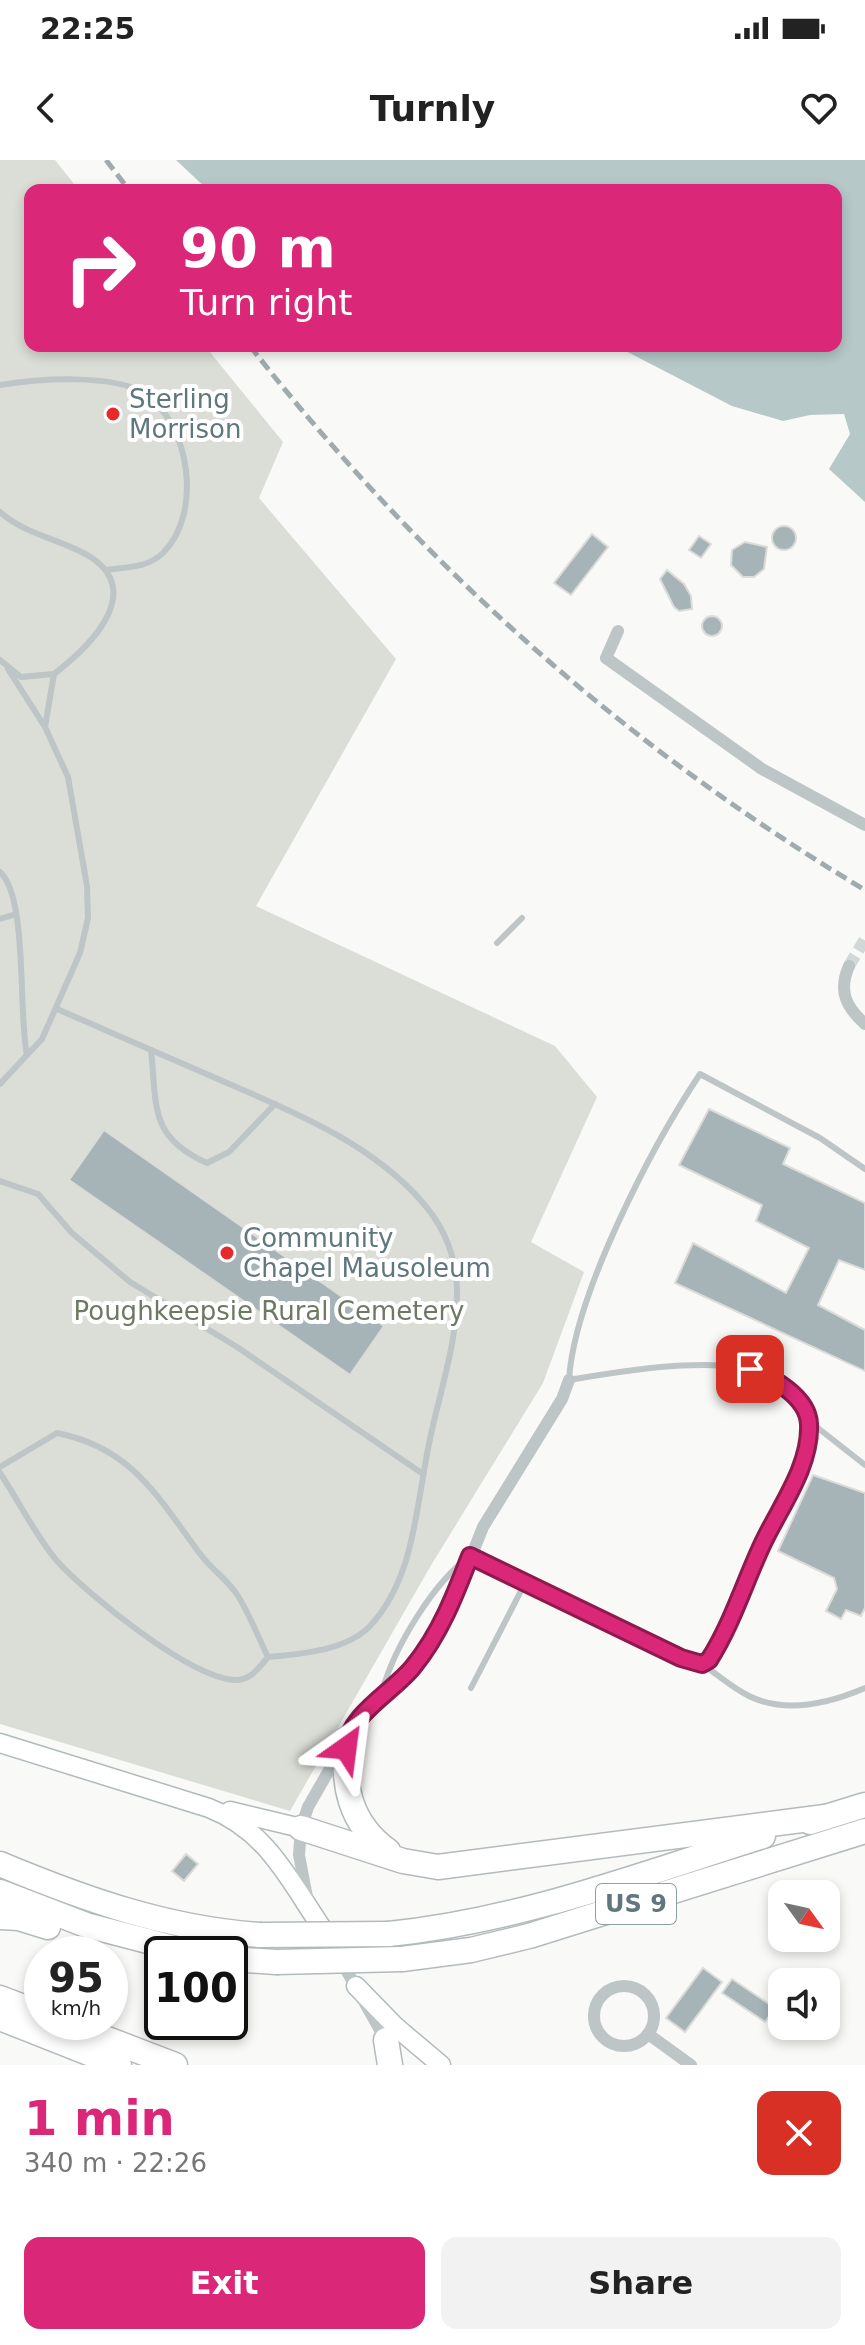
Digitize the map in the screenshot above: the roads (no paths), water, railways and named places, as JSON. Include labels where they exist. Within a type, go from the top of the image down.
[{"type":"highway","points":[[347,1739],[345,1778],[352,1808],[369,1836],[403,1861]]},
{"type":"highway","name":"US 9","points":[[0,1864],[138,1915],[195,1927],[260,1935],[389,1934],[461,1926],[518,1913],[865,1805]]},
{"type":"highway","points":[[301,1828],[403,1861],[450,1867],[825,1817]]},
{"type":"highway","name":"US 9","points":[[248,1960],[402,1959],[471,1950],[529,1936],[865,1831]]},
{"type":"highway","points":[[0,1892],[86,1925],[144,1940]]},
{"type":"highway","points":[[0,1917],[19,1918],[110,1946],[144,1951]]},
{"type":"highway","points":[[0,1998],[24,2007]]},
{"type":"highway","points":[[0,2018],[119,2065]]},
{"type":"highway","points":[[110,2040],[175,2065]]},
{"type":"highway","points":[[386,2040],[390,2065]]},
{"type":"street","points":[[618,631],[606,658],[762,769],[865,825]]},
{"type":"street","points":[[849,966],[843,987],[845,1001],[865,1024]]},
{"type":"street","points":[[322,1928],[300,1873],[301,1828],[308,1807],[347,1739],[380,1697],[413,1668],[449,1612],[483,1527],[562,1399],[569,1380]]},
{"type":"street","points":[[0,1743],[209,1808],[301,1828]]},
{"type":"street","points":[[209,1808],[238,1820],[259,1837],[322,1928],[401,2065]]},
{"type":"street","points":[[356,1986],[402,2033],[441,2065]]},
{"type":"street","points":[[618,1986],[642,1992],[653,2010],[648,2034],[628,2046],[607,2041],[594,2022],[599,1998],[618,1986]]},
{"type":"street","points":[[648,2034],[691,2065]]},
{"type":"lane","points":[[0,385],[69,381],[114,385],[143,392],[164,411],[176,435],[186,475],[184,515],[164,552],[150,562],[106,570]]},
{"type":"lane","points":[[0,512],[37,535],[88,555],[106,570],[113,589],[111,610],[92,642],[54,674],[21,677],[8,669]]},
{"type":"lane","points":[[0,660],[45,727],[68,777],[87,886],[88,918],[80,953],[42,1039],[0,1084]]},
{"type":"lane","points":[[45,727],[54,674]]},
{"type":"lane","points":[[0,872],[14,893],[22,989],[21,1027],[27,1055]]},
{"type":"lane","points":[[0,919],[16,914]]},
{"type":"lane","points":[[497,943],[522,918]]},
{"type":"lane","points":[[57,1009],[331,1131],[368,1155],[420,1199],[444,1229],[457,1290],[453,1331],[403,1568],[391,1600],[368,1629],[346,1641],[312,1652],[268,1657],[254,1675],[237,1681],[213,1676],[185,1661],[110,1607],[56,1560],[0,1470],[57,1433],[89,1440],[135,1470],[203,1558],[238,1595],[268,1657]]},
{"type":"lane","points":[[151,1050],[159,1125],[183,1152],[207,1163],[229,1152],[275,1104]]},
{"type":"lane","points":[[865,1169],[820,1138],[700,1074],[643,1174],[593,1284],[571,1347],[569,1380],[662,1367],[750,1369],[772,1377],[789,1390],[809,1421],[865,1465]]},
{"type":"lane","points":[[0,1181],[38,1194],[72,1233],[130,1282],[237,1347],[423,1474]]},
{"type":"lane","points":[[702,1664],[715,1651],[793,1484],[809,1421]]},
{"type":"lane","points":[[380,1697],[389,1666],[447,1573],[470,1556],[524,1585],[681,1658],[702,1664],[750,1697],[790,1707],[828,1701],[865,1688]]},
{"type":"lane","points":[[471,1688],[524,1585]]},
{"type":"tunnel","points":[[849,966],[865,939]]},
{"type":"railway","points":[[106,160],[124,184]]},
{"type":"railway","points":[[255,352],[385,503],[457,577],[532,646],[610,713],[692,775],[777,835],[865,890]]},
{"type":"place","name":"Sterling Morrison","points":[[113,414]]},
{"type":"place","name":"Community Chapel Mausoleum","points":[[227,1253]]},
{"type":"park label","name":"Poughkeepsie Rural Cemetery","points":[[269,1311]]}]
